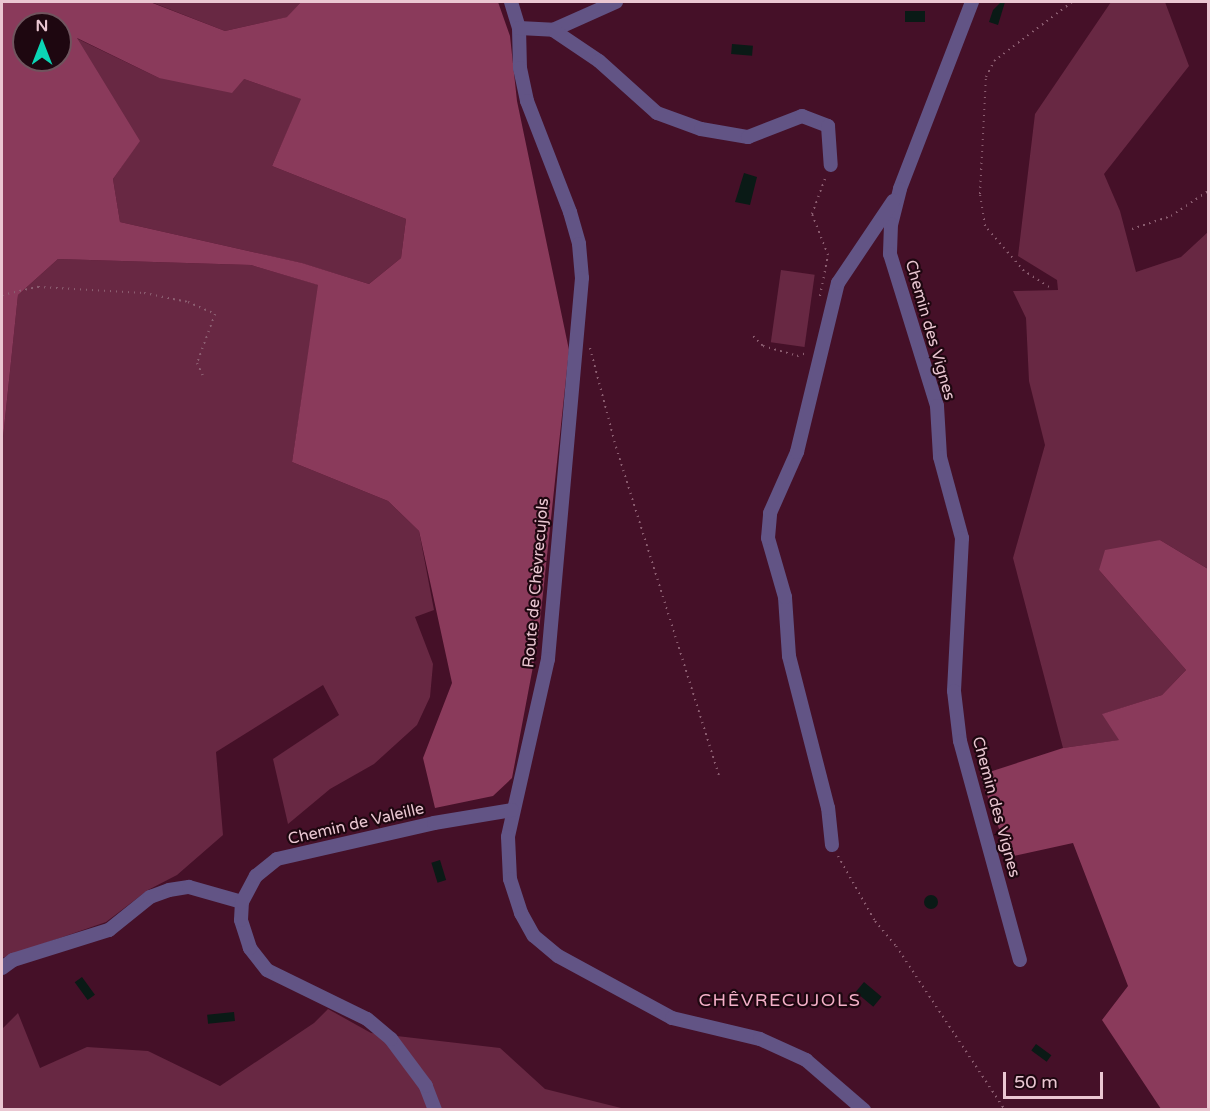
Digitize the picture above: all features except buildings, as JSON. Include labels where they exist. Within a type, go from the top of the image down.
[{"type":"street","name":"Route de Chèvrecujols","points":[[511,2],[519,28],[520,68],[527,101],[579,244],[582,278],[548,659],[512,810],[508,837],[510,879],[521,913],[534,936],[558,956],[672,1018],[760,1039],[806,1060],[864,1110]]},
{"type":"street","points":[[519,28],[553,30],[616,2]]},
{"type":"street","name":"Chemin des Vignes","points":[[972,2],[900,189],[891,224],[890,254],[937,406],[940,457],[962,538],[954,691],[960,741],[1020,960]]},
{"type":"street","points":[[553,30],[599,61],[657,113],[701,129],[748,137],[802,116],[828,126],[831,165]]},
{"type":"street","points":[[832,845],[828,808],[789,656],[785,597],[768,538],[770,513],[797,452],[838,283],[900,189]]},
{"type":"street","name":"Chemin de Valeille","points":[[242,902],[256,876],[277,859],[474,814],[512,810]]},
{"type":"street","points":[[2,968],[13,960],[109,930],[150,897],[169,890],[189,887],[242,902],[241,920],[250,948],[267,970],[367,1019],[391,1039],[426,1086],[435,1110]]},
{"type":"path","points":[[1049,287],[1024,271],[985,226],[980,194],[986,76],[993,61],[1072,2]]},
{"type":"path","points":[[819,298],[828,255],[812,214],[831,165]]},
{"type":"path","points":[[1132,229],[1171,216],[1209,191]]},
{"type":"path","points":[[2,295],[38,286],[144,293],[188,303],[215,314],[197,363],[203,376]]},
{"type":"path","points":[[753,336],[763,346],[797,356],[808,353]]},
{"type":"path","points":[[577,337],[590,347],[616,447],[719,776]]},
{"type":"path","points":[[832,845],[876,921],[896,946],[1005,1110]]},
{"type":"shaded area","points":[[2,2],[150,2],[225,31],[287,17],[301,2],[498,2],[510,36],[517,101],[569,350],[538,640],[512,778],[493,796],[435,808],[423,758],[452,683],[419,531],[388,501],[292,462],[318,285],[251,265],[58,259],[18,295],[2,447]],"holes":[[[77,38],[159,78],[232,93],[244,79],[301,99],[272,166],[406,219],[401,258],[369,284],[302,263],[120,222],[113,179],[140,141]]]},
{"type":"shaded area","points":[[151,2],[301,2],[288,17],[225,31]]},
{"type":"shaded area","points":[[1001,2],[1005,2],[998,25],[989,22],[993,10]]},
{"type":"shaded area","points":[[1111,2],[1165,2],[1189,66],[1104,174],[1120,211],[1136,272],[1181,257],[1208,232],[1208,569],[1160,540],[1099,570],[1186,670],[1162,695],[1103,714],[1120,740],[1063,748],[1013,558],[1045,445],[1029,381],[1026,318],[1013,291],[1058,290],[1057,280],[1018,256],[1035,114]]},
{"type":"shaded area","points":[[905,11],[925,11],[925,22],[905,22]]},
{"type":"shaded area","points":[[76,38],[159,78],[244,79],[302,99],[272,166],[406,219],[401,258],[369,284],[301,263],[120,222],[113,179],[139,141]]},
{"type":"shaded area","points":[[732,44],[753,46],[752,56],[731,54]]},
{"type":"shaded area","points":[[744,173],[757,177],[750,205],[735,202]]},
{"type":"shaded area","points":[[58,259],[251,265],[319,285],[292,462],[388,501],[419,531],[434,610],[415,617],[433,664],[430,697],[417,725],[374,764],[330,789],[288,824],[273,759],[339,715],[323,685],[216,752],[223,835],[177,875],[148,890],[106,922],[2,958],[2,447],[18,295]]},
{"type":"shaded area","points":[[781,270],[815,275],[805,347],[771,342]]},
{"type":"shaded area","points":[[1160,540],[1208,569],[1208,1109],[1161,1109],[1102,1020],[1128,986],[1073,843],[1009,857],[980,775],[1063,748],[1119,740],[1102,714],[1162,695],[1186,670],[1099,570],[1105,550]]},
{"type":"shaded area","points":[[440,860],[446,880],[438,883],[431,863]]},
{"type":"shaded area","points":[[928,895],[934,895],[938,902],[934,909],[928,909],[924,905],[924,899]]},
{"type":"shaded area","points":[[82,977],[95,995],[88,1000],[75,982]]},
{"type":"shaded area","points":[[864,982],[882,997],[873,1007],[856,992]]},
{"type":"shaded area","points":[[328,1009],[371,1033],[500,1048],[545,1089],[625,1109],[2,1110],[2,1029],[18,1013],[40,1068],[87,1047],[148,1051],[220,1086],[314,1023]]},
{"type":"shaded area","points":[[234,1012],[235,1021],[208,1024],[207,1015]]},
{"type":"shaded area","points":[[1036,1044],[1051,1055],[1047,1062],[1031,1050]]},
{"type":"district","name":"CHÊVRECUJOLS","points":[[780,1000]]}]
